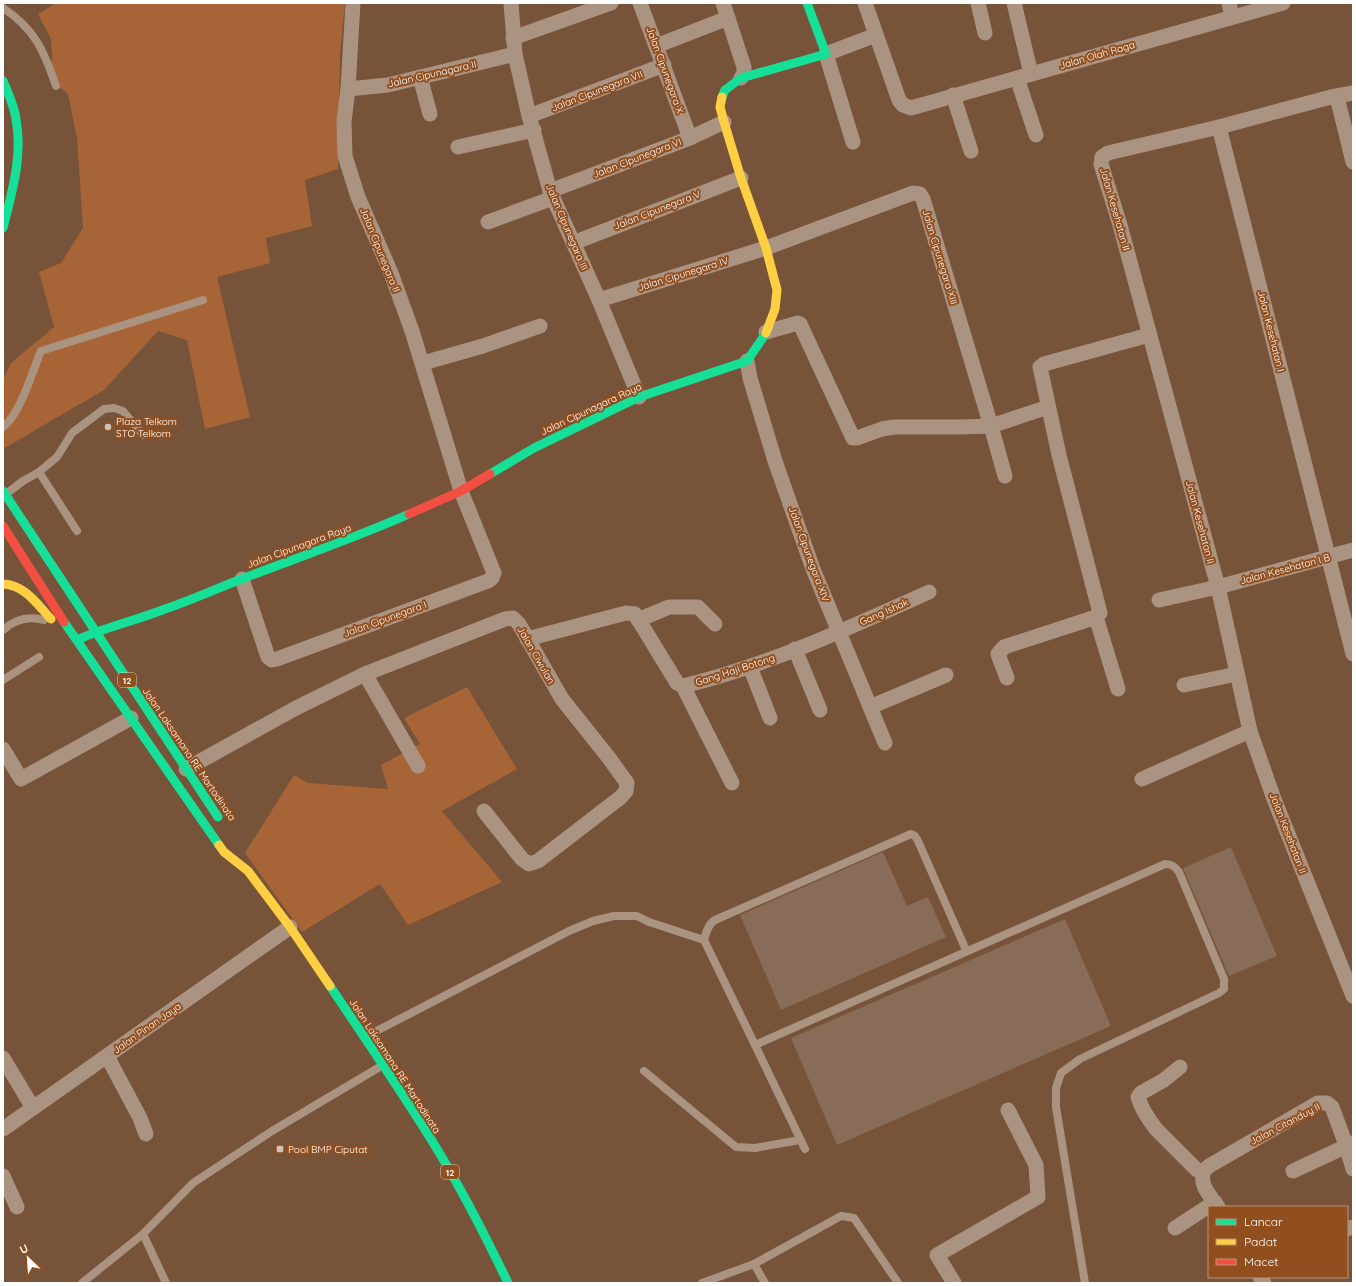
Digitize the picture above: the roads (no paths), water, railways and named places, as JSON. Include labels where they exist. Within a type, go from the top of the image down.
[{"type":"main road","points":[[747,361],[766,332],[775,309],[777,290],[766,248],[741,178],[724,122],[720,107],[721,99],[725,90],[741,78],[826,54],[807,3]]},
{"type":"main road","points":[[3,81],[11,96],[18,123],[19,154],[12,193],[3,228]]},
{"type":"main road","name":"Jalan Cipunagara Raya","points":[[76,640],[188,601],[370,531],[461,491],[534,448],[639,397],[747,361]]},
{"type":"main road","name":"Jalan Laksamana RE Martadinata","points":[[4,493],[225,827]]},
{"type":"main road","name":"Jalan Laksamana RE Martadinata","points":[[3,526],[76,640],[224,852],[248,871]]},
{"type":"main road","points":[[3,584],[23,590],[53,622],[76,640]]},
{"type":"main road","name":"Jalan Laksamana RE Martadinata","points":[[240,852],[248,871],[290,927],[383,1065],[437,1149],[479,1223],[508,1283]]},
{"type":"street","name":"Jalan Cipunegara II","points":[[353,3],[348,89],[344,120],[345,156],[351,178],[390,274],[423,363],[461,491]]},
{"type":"street","name":"Jalan Cipunegara III","points":[[511,3],[515,54],[529,116],[552,194],[599,300],[639,397]]},
{"type":"street","points":[[513,38],[611,3]]},
{"type":"street","name":"Jalan Cipunegara X","points":[[640,3],[690,138]]},
{"type":"street","points":[[723,3],[744,67],[744,72],[741,78]]},
{"type":"street","points":[[853,142],[826,54],[876,35],[865,3]]},
{"type":"street","points":[[978,3],[985,33]]},
{"type":"street","name":"Jalan Olah Raga","points":[[876,35],[899,100],[903,105],[910,108],[1031,74],[1230,10],[1283,3]]},
{"type":"street","points":[[1016,4],[1031,74]]},
{"type":"street","points":[[656,46],[728,18]]},
{"type":"street","name":"Jalan Cipunagara II","points":[[348,89],[388,84],[515,54]]},
{"type":"street","name":"Jalan Cipunegara VII","points":[[529,116],[664,66]]},
{"type":"street","points":[[420,77],[430,114]]},
{"type":"street","points":[[1017,78],[1036,135]]},
{"type":"street","points":[[1219,127],[1323,99],[1353,93]]},
{"type":"street","points":[[953,95],[971,152]]},
{"type":"street","points":[[1337,97],[1353,162]]},
{"type":"street","name":"Jalan Cipunegara VI","points":[[488,222],[552,194],[690,138],[724,122]]},
{"type":"street","name":"Jalan Kesehatan II","points":[[1219,127],[1108,153],[1102,157],[1101,164],[1218,587],[1250,731],[1274,799],[1353,996]]},
{"type":"street","name":"Jalan Kesehatan I","points":[[1219,127],[1353,654]]},
{"type":"street","points":[[458,147],[534,130]]},
{"type":"street","name":"Jalan Cipunegara V","points":[[573,242],[741,178]]},
{"type":"street","name":"Jalan Cipunegara XIII","points":[[766,248],[913,193],[920,194],[923,199],[1005,476]]},
{"type":"street","name":"Jalan Cipunegara IV","points":[[599,300],[766,248]]},
{"type":"street","points":[[766,332],[798,323],[800,324],[853,438],[894,427],[991,426],[1048,407]]},
{"type":"street","points":[[423,363],[483,346],[540,326]]},
{"type":"street","points":[[1007,678],[998,654],[1004,646],[1096,617],[1100,613],[1059,455],[1040,367],[1044,364],[1149,335]]},
{"type":"street","name":"Jalan Cipunegara XIV","points":[[747,361],[750,378],[775,461],[813,570],[885,743]]},
{"type":"street","name":"Jalan Cipunegara I","points":[[242,579],[268,657],[272,660],[488,581],[492,578],[494,573],[461,491]]},
{"type":"street","name":"Jalan Kesehatan I B","points":[[1159,600],[1218,587],[1353,550]]},
{"type":"street","name":"Gang Ishak","points":[[840,632],[929,592]]},
{"type":"street","points":[[527,639],[626,613],[635,614],[638,620],[669,607],[698,607],[715,624]]},
{"type":"street","points":[[1096,617],[1118,689]]},
{"type":"street","name":"Jalan Ciwulan","points":[[186,769],[296,708],[365,674],[505,619],[513,618],[519,624],[562,699],[609,758],[626,783],[626,790],[621,797],[538,861],[529,864],[522,859],[484,811]]},
{"type":"street","name":"Gang Haji Botong","points":[[638,620],[677,683],[683,686],[750,667],[840,632]]},
{"type":"street","points":[[795,649],[820,710]]},
{"type":"street","points":[[750,667],[770,718]]},
{"type":"street","points":[[365,674],[418,766]]},
{"type":"street","points":[[1184,685],[1237,674]]},
{"type":"street","points":[[870,707],[946,675]]},
{"type":"street","points":[[683,686],[732,783]]},
{"type":"street","points":[[3,750],[21,779],[130,718]]},
{"type":"street","points":[[1142,779],[1250,731]]},
{"type":"street","name":"Jalan Pinan Jaya","points":[[3,1129],[290,927]]},
{"type":"street","points":[[107,1056],[122,1082],[140,1118],[146,1134]]},
{"type":"street","points":[[3,1058],[33,1108]]},
{"type":"street","points":[[1180,1067],[1164,1080],[1142,1093],[1138,1097],[1139,1102],[1150,1122],[1156,1129],[1197,1170],[1203,1172],[1201,1180],[1216,1205]]},
{"type":"street","name":"Jalan Citanduy II","points":[[1203,1172],[1209,1166],[1258,1137],[1318,1104],[1327,1103],[1332,1107],[1350,1144],[1353,1169]]},
{"type":"street","points":[[954,1283],[937,1255],[1038,1197],[1036,1165],[1008,1110]]},
{"type":"street","points":[[1293,1171],[1350,1144]]},
{"type":"street","points":[[3,1176],[18,1207]]},
{"type":"street","points":[[1175,1228],[1208,1209]]},
{"type":"lane","points":[[3,8],[16,16],[30,32],[45,56],[56,86]]},
{"type":"lane","points":[[3,427],[20,405],[41,351],[203,300]]},
{"type":"lane","points":[[4,493],[39,472],[57,457],[72,433],[104,409],[114,408],[123,411],[143,435]]},
{"type":"lane","points":[[39,472],[76,531]]},
{"type":"lane","points":[[3,630],[11,623],[33,617],[53,622]]},
{"type":"lane","points":[[3,680],[39,657]]},
{"type":"lane","points":[[805,1150],[704,940],[712,921],[911,834],[915,836],[918,841],[966,950]]},
{"type":"lane","points":[[755,1045],[966,950],[1165,864],[1171,864],[1179,872],[1224,979],[1224,989],[1219,993],[1080,1059],[1061,1073],[1056,1088],[1056,1107],[1085,1283]]},
{"type":"lane","points":[[364,1037],[593,920],[614,916],[638,916],[649,922],[704,940]]},
{"type":"lane","points":[[82,1283],[143,1234],[193,1183],[272,1131],[383,1065]]},
{"type":"lane","points":[[644,1071],[736,1147],[755,1148],[800,1140]]},
{"type":"lane","points":[[702,1283],[754,1264],[841,1216],[854,1218],[898,1283]]},
{"type":"lane","points":[[143,1234],[166,1283]]},
{"type":"lane","points":[[754,1264],[765,1283]]},
{"type":"place","name":"Plaza Telkom STO Telkom","points":[[108,427]]},
{"type":"place","name":"Pool BMP Ciputat","points":[[280,1149]]}]
